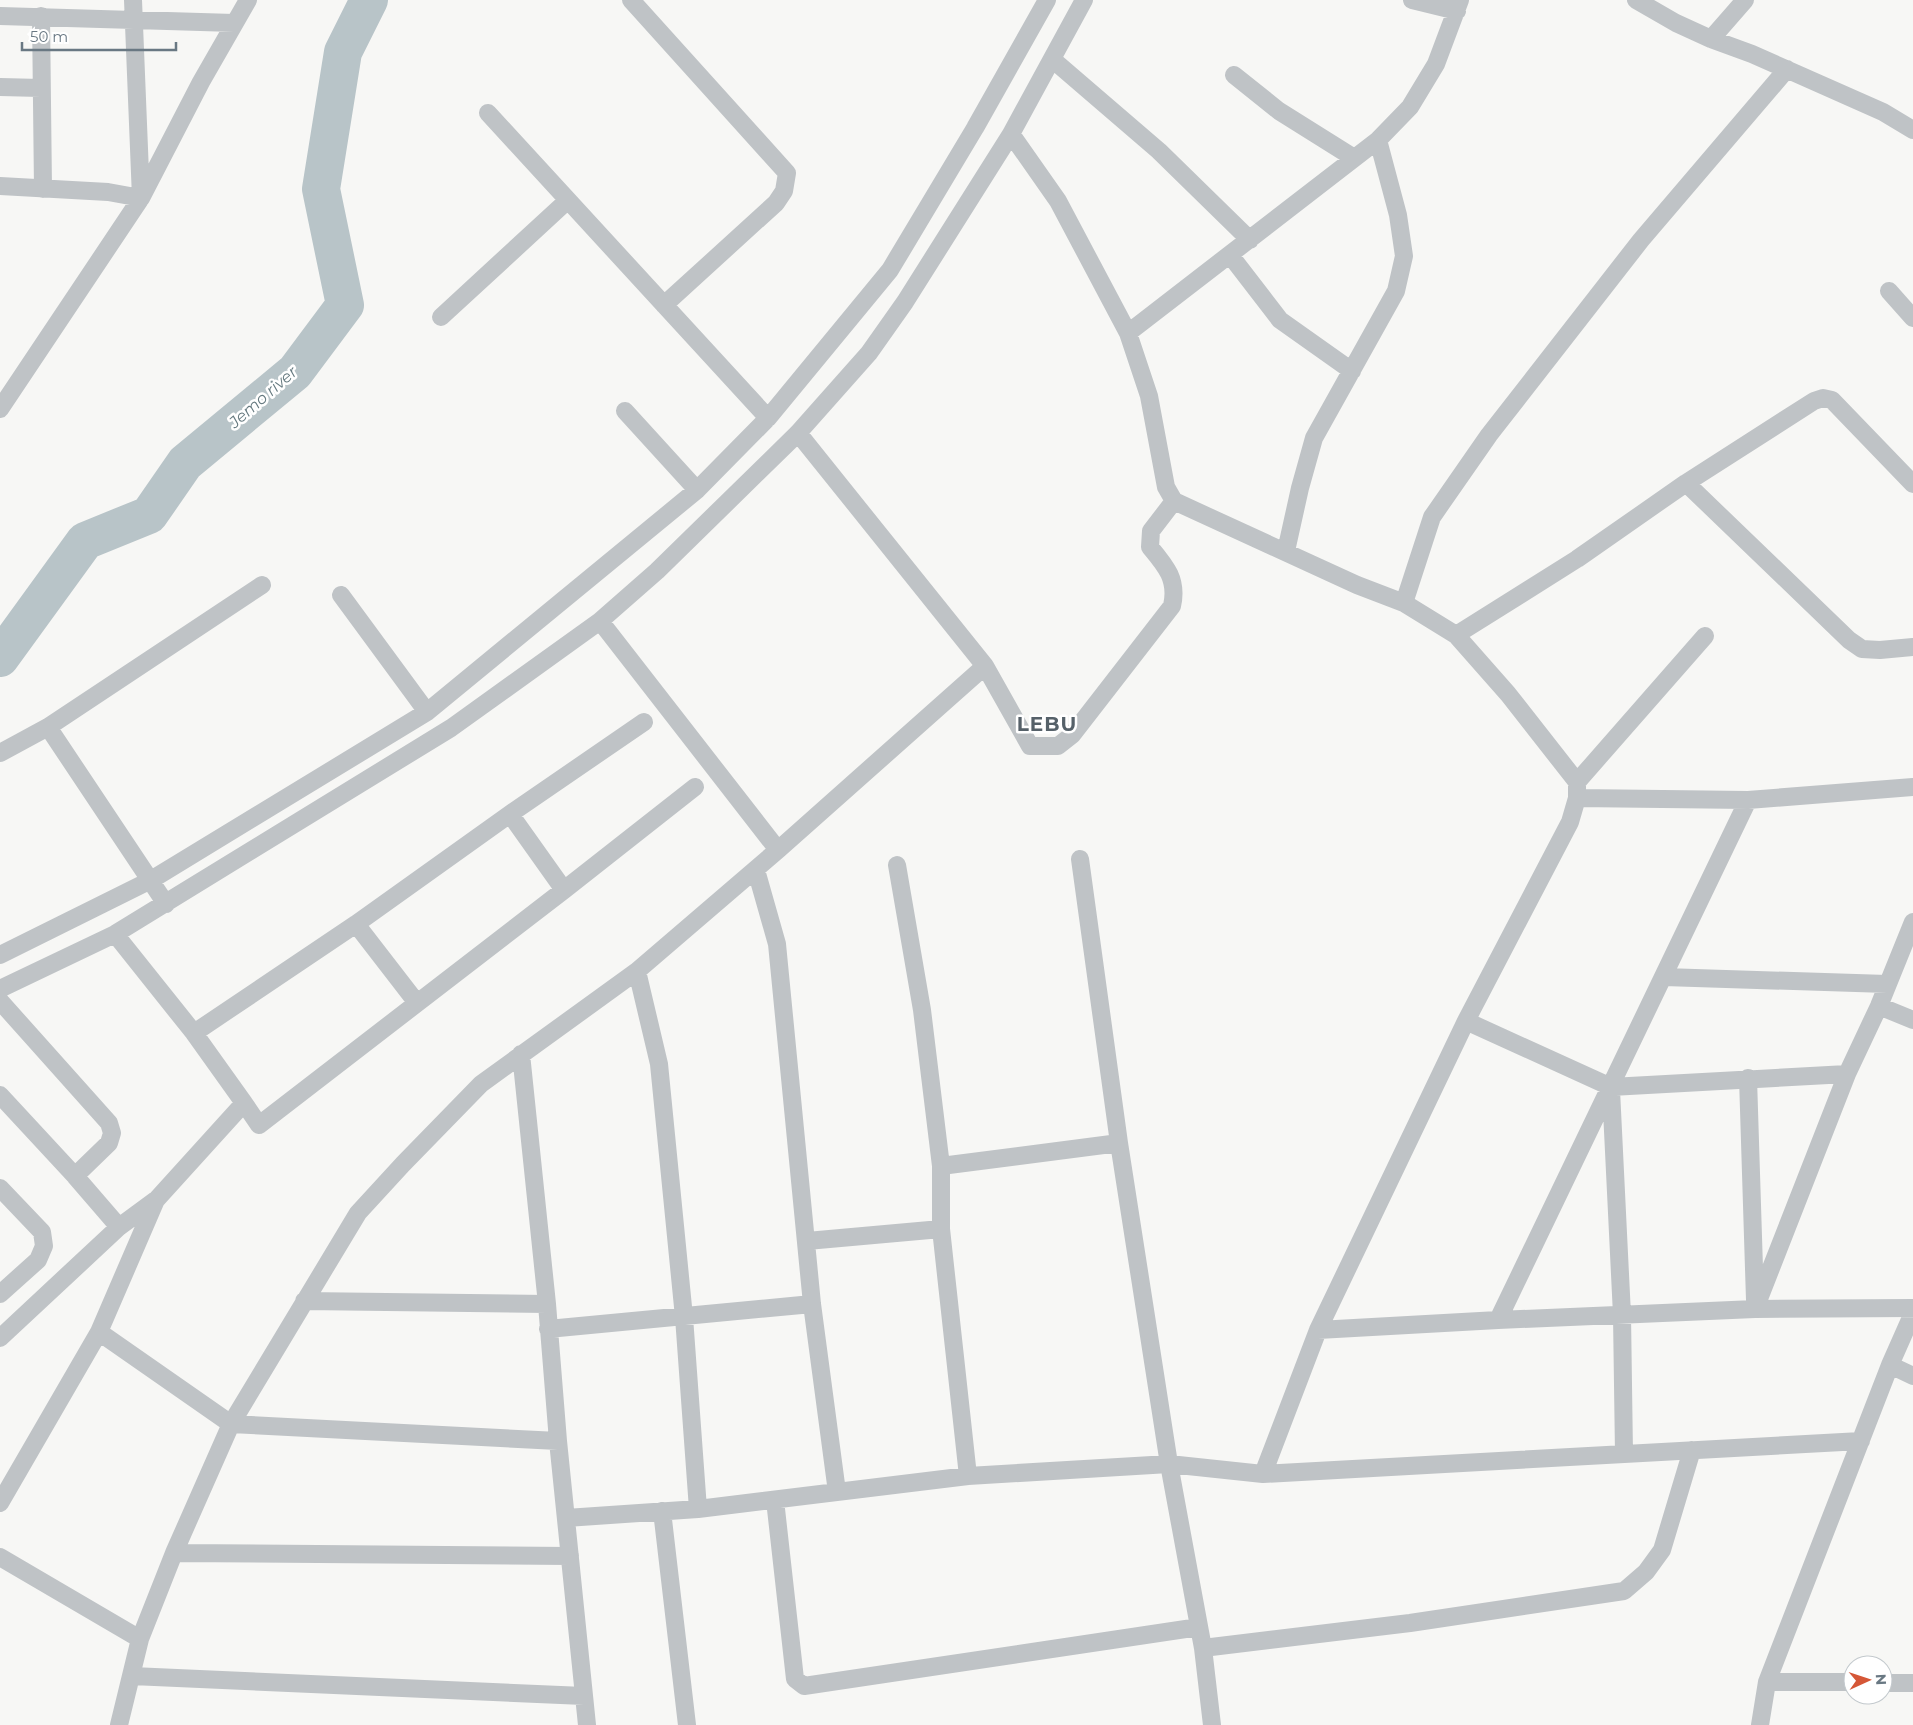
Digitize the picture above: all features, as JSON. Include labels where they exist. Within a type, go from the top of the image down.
[{"type":"street","points":[[133,0],[141,198]]},
{"type":"street","points":[[0,409],[141,198],[248,0]]},
{"type":"street","points":[[631,0],[787,173],[784,191],[776,203],[664,305]]},
{"type":"street","points":[[0,955],[150,880],[427,712],[697,490],[768,418],[890,270],[976,128],[1047,0]]},
{"type":"street","points":[[0,989],[115,934],[451,728],[600,621],[657,571],[798,433],[869,353],[900,310],[1011,134],[1084,0]]},
{"type":"street","points":[[1128,333],[1378,140],[1410,107],[1436,64],[1459,6],[1412,0]]},
{"type":"street","points":[[1636,0],[1676,23],[1787,69],[1883,112],[1913,130]]},
{"type":"street","points":[[1711,39],[1745,0]]},
{"type":"street","points":[[0,16],[234,23]]},
{"type":"street","points":[[40,16],[43,188]]},
{"type":"street","points":[[1052,59],[1159,151],[1250,240]]},
{"type":"street","points":[[1404,603],[1432,517],[1489,435],[1641,240],[1787,69]]},
{"type":"street","points":[[1234,75],[1278,111],[1354,158]]},
{"type":"street","points":[[0,87],[41,88]]},
{"type":"street","points":[[488,113],[768,418]]},
{"type":"street","points":[[1011,134],[1058,201],[1128,333],[1149,396],[1166,487],[1174,501],[1357,585],[1404,603],[1456,635],[1508,694],[1577,790]]},
{"type":"street","points":[[1286,551],[1300,488],[1314,438],[1396,291],[1404,256],[1398,215],[1378,140]]},
{"type":"street","points":[[0,186],[108,192],[141,198]]},
{"type":"street","points":[[441,317],[568,200]]},
{"type":"street","points":[[1230,255],[1280,320],[1352,371]]},
{"type":"street","points":[[1888,291],[1913,318]]},
{"type":"street","points":[[1456,635],[1577,559],[1686,483],[1814,401],[1823,398],[1832,400],[1913,484]]},
{"type":"street","points":[[625,411],[697,490]]},
{"type":"street","points":[[798,433],[985,666],[1030,746],[1058,746],[1072,735],[1172,606],[1175,592],[1167,567],[1150,547],[1151,531],[1174,501]]},
{"type":"street","points":[[1686,483],[1848,640],[1862,649],[1880,650],[1913,647]]},
{"type":"street","points":[[0,753],[48,727],[262,585]]},
{"type":"street","points":[[341,596],[427,712]]},
{"type":"street","points":[[600,621],[778,850]]},
{"type":"street","points":[[1263,1474],[1318,1330],[1466,1021],[1570,822],[1577,790],[1704,636]]},
{"type":"street","points":[[119,1725],[140,1639],[174,1553],[231,1424],[358,1213],[481,1084],[637,971],[756,870],[985,666]]},
{"type":"street","points":[[194,1032],[356,924],[510,814],[644,722]]},
{"type":"street","points":[[48,727],[166,904]]},
{"type":"street","points":[[115,934],[194,1032],[259,1125],[695,787]]},
{"type":"street","points":[[1577,790],[1748,800],[1913,787]]},
{"type":"street","points":[[1498,1320],[1748,800]]},
{"type":"street","points":[[510,814],[564,890]]},
{"type":"street","points":[[1080,859],[1119,1143],[1169,1464],[1203,1648],[1212,1725]]},
{"type":"street","points":[[898,864],[922,1010],[940,1166],[942,1229],[968,1476]]},
{"type":"street","points":[[756,870],[777,944],[808,1241],[812,1304],[837,1492]]},
{"type":"street","points":[[1755,1308],[1847,1074],[1879,1006],[1913,922]]},
{"type":"street","points":[[356,924],[417,1003]]},
{"type":"street","points":[[637,971],[659,1064],[684,1317],[698,1509]]},
{"type":"street","points":[[1664,977],[1887,984]]},
{"type":"street","points":[[0,1001],[109,1123],[112,1133],[109,1143],[75,1176]]},
{"type":"street","points":[[1879,1006],[1913,1020]]},
{"type":"street","points":[[1466,1021],[1611,1087],[1847,1074]]},
{"type":"street","points":[[521,1054],[587,1725]]},
{"type":"street","points":[[1748,1078],[1755,1308]]},
{"type":"street","points":[[1611,1087],[1622,1314],[1624,1454]]},
{"type":"street","points":[[0,1095],[119,1227]]},
{"type":"street","points":[[0,1338],[119,1227],[157,1199],[244,1103]]},
{"type":"street","points":[[940,1166],[1119,1143]]},
{"type":"street","points":[[0,1188],[42,1232],[44,1246],[38,1260],[2,1288]]},
{"type":"street","points":[[0,1503],[99,1332],[157,1199]]},
{"type":"street","points":[[808,1241],[942,1229]]},
{"type":"street","points":[[304,1301],[547,1304]]},
{"type":"street","points":[[548,1329],[812,1304]]},
{"type":"street","points":[[1318,1330],[1755,1308],[1913,1308]]},
{"type":"street","points":[[1760,1725],[1767,1682],[1890,1365],[1913,1313]]},
{"type":"street","points":[[99,1332],[231,1424],[558,1441]]},
{"type":"street","points":[[1890,1365],[1913,1376]]},
{"type":"street","points":[[566,1518],[698,1509],[968,1476],[1169,1464],[1263,1474],[1861,1441]]},
{"type":"street","points":[[1203,1648],[1410,1622],[1624,1591],[1646,1572],[1662,1550],[1692,1450]]},
{"type":"street","points":[[775,1500],[795,1679],[804,1686],[1199,1627]]},
{"type":"street","points":[[662,1511],[687,1725]]},
{"type":"street","points":[[174,1553],[570,1556]]},
{"type":"street","points":[[0,1557],[140,1639]]},
{"type":"street","points":[[132,1676],[584,1696]]},
{"type":"street","points":[[1767,1682],[1843,1682]]},
{"type":"street","points":[[1893,1682],[1913,1683]]},
{"type":"waterway","name":"Jemo river","points":[[0,658],[85,541],[149,515],[185,463],[295,372],[345,305],[321,189],[343,52],[369,0]]},
{"type":"district","name":"LEBU","points":[[1047,724]]}]
